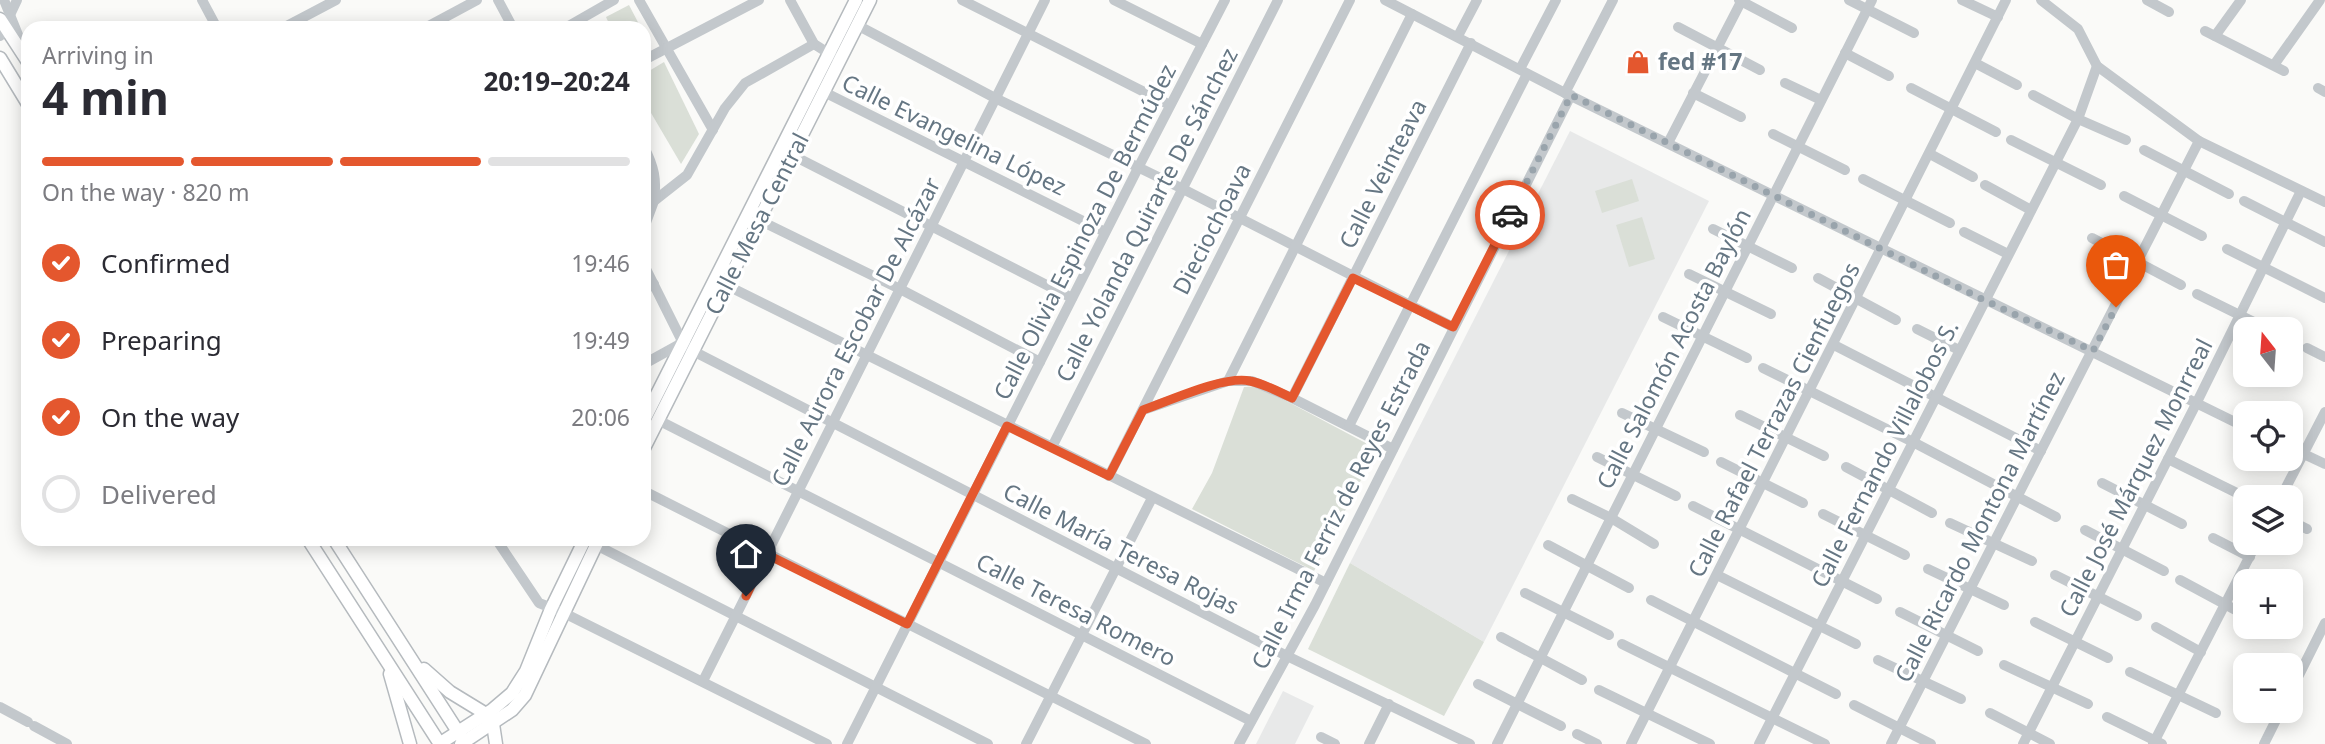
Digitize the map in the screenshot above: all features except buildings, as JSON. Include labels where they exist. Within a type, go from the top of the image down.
[{"type":"main road","name":"Calle Mesa Central","points":[[651,434],[688,347],[834,56],[856,0]]},
{"type":"main road","name":"Calle Mesa Central","points":[[651,408],[726,285],[824,92],[834,56],[857,25],[870,0]]},
{"type":"main road","points":[[4,24],[21,50]]},
{"type":"main road","points":[[0,58],[21,92]]},
{"type":"main road","points":[[313,546],[440,744],[462,740],[489,719],[518,684],[590,546]]},
{"type":"main road","points":[[338,546],[462,740]]},
{"type":"main road","points":[[404,649],[437,682],[489,719],[496,744]]},
{"type":"main road","points":[[386,660],[410,744]]},
{"type":"street","points":[[4,0],[4,24]]},
{"type":"street","points":[[4,24],[17,0]]},
{"type":"street","points":[[202,0],[213,21]]},
{"type":"street","points":[[296,21],[336,0]]},
{"type":"street","points":[[438,21],[477,0]]},
{"type":"street","points":[[498,0],[509,21]]},
{"type":"street","points":[[577,21],[614,0]]},
{"type":"street","points":[[639,0],[712,130]]},
{"type":"street","points":[[651,56],[759,0]]},
{"type":"street","points":[[790,0],[814,44],[834,56]]},
{"type":"street","points":[[962,0],[1170,105]]},
{"type":"street","name":"Calle Aurora Escobar De Alcázar","points":[[703,681],[1045,0]]},
{"type":"street","points":[[1114,0],[1202,44]]},
{"type":"street","name":"Calle Olivia Espinoza De Bermúdez","points":[[847,744],[1225,0]]},
{"type":"street","name":"Calle Yolanda Quirarte De Sánchez","points":[[1052,447],[1278,0]]},
{"type":"street","name":"Dieciochoava","points":[[1109,476],[1350,0]]},
{"type":"street","points":[[1385,0],[1399,3],[1412,14],[1568,94],[2233,421]]},
{"type":"street","points":[[1458,36],[1477,0]]},
{"type":"street","points":[[1349,426],[1524,71],[1556,0]]},
{"type":"street","points":[[1568,94],[1613,0]]},
{"type":"street","points":[[1668,143],[1741,0],[1792,28]]},
{"type":"street","points":[[1849,0],[1870,5],[1914,33]]},
{"type":"street","points":[[1962,0],[1998,17]]},
{"type":"street","name":"Calle Rafael Terrazas Cienfuegos","points":[[1631,744],[2006,0]]},
{"type":"street","points":[[2041,0],[2078,29],[2097,66],[2199,141],[2325,202]]},
{"type":"street","points":[[2147,0],[2159,3],[2169,12]]},
{"type":"street","points":[[2215,36],[2241,0]]},
{"type":"street","points":[[2274,65],[2320,0]]},
{"type":"street","name":"Calle Salomón Acosta Baylón","points":[[1497,744],[1870,5]]},
{"type":"street","points":[[1228,381],[1412,14]]},
{"type":"street","points":[[857,25],[995,98],[1181,188],[1453,327]]},
{"type":"street","points":[[1678,27],[1760,70]]},
{"type":"street","points":[[2205,31],[2284,71]]},
{"type":"street","name":"Calle Veinteava","points":[[1292,398],[1471,43]]},
{"type":"street","points":[[654,201],[687,175],[734,94],[745,83],[814,44]]},
{"type":"street","points":[[1845,53],[1889,76]]},
{"type":"street","points":[[1975,63],[2017,85]]},
{"type":"street","name":"Calle Fernando Villalobos S.","points":[[1759,744],[2078,119],[2097,66]]},
{"type":"street","points":[[1785,83],[1821,100]]},
{"type":"street","points":[[1912,88],[1996,132]]},
{"type":"street","name":"Calle Evangelina López","points":[[824,92],[1105,232]]},
{"type":"street","points":[[1693,93],[1741,117]]},
{"type":"street","name":"Calle Irma Ferriz de Reyes Estrada","points":[[1239,744],[1326,583],[1568,94]]},
{"type":"street","points":[[2033,95],[2126,140]]},
{"type":"street","points":[[1773,134],[1844,170]]},
{"type":"street","points":[[2011,140],[2101,185]]},
{"type":"street","name":"Calle Ricardo Montona Martínez","points":[[1891,744],[2199,141]]},
{"type":"street","points":[[2144,150],[2230,194]]},
{"type":"street","points":[[1930,154],[1973,177]]},
{"type":"street","points":[[792,155],[1072,298]]},
{"type":"street","points":[[651,161],[657,184],[651,209]]},
{"type":"street","points":[[1863,179],[1950,223]]},
{"type":"street","points":[[1985,185],[2031,210]]},
{"type":"street","name":"Calle José Márquez Monrreal","points":[[2023,744],[2301,191]]},
{"type":"street","points":[[2123,196],[2202,236]]},
{"type":"street","points":[[2245,201],[2325,242]]},
{"type":"street","points":[[759,220],[1040,362]]},
{"type":"street","points":[[1713,229],[1792,268]]},
{"type":"street","points":[[1964,232],[2008,254]]},
{"type":"street","points":[[2092,238],[2181,285]]},
{"type":"street","points":[[2227,249],[2325,298]]},
{"type":"street","points":[[1689,274],[1771,314]]},
{"type":"street","points":[[651,278],[688,347],[651,361]]},
{"type":"street","points":[[1818,278],[1896,320]]},
{"type":"street","points":[[726,285],[1326,583]]},
{"type":"street","points":[[2197,293],[2244,317]]},
{"type":"street","points":[[1664,317],[1746,358]]},
{"type":"street","points":[[1917,329],[1959,350]]},
{"type":"street","points":[[1834,345],[2041,451]]},
{"type":"street","name":"Calle María Teresa Rojas","points":[[688,347],[1287,656],[1470,744]]},
{"type":"street","points":[[2306,348],[2325,357]]},
{"type":"street","points":[[1763,368],[1811,390],[2056,517]]},
{"type":"street","name":"Calle Irma Ferriz de Reyes Estrada","points":[[1143,410],[1228,381],[1252,381],[1393,449]]},
{"type":"street","points":[[2325,412],[2303,454],[2325,464]]},
{"type":"street","points":[[1622,413],[1704,452]]},
{"type":"street","points":[[1740,415],[1824,456]]},
{"type":"street","name":"Calle Teresa Romero","points":[[658,420],[1251,721]]},
{"type":"street","points":[[1597,457],[1676,496]]},
{"type":"street","points":[[2168,459],[2233,492]]},
{"type":"street","points":[[1721,462],[1802,503]]},
{"type":"street","points":[[1846,467],[1933,513]]},
{"type":"street","points":[[2102,483],[2182,524]]},
{"type":"street","points":[[651,495],[1146,744]]},
{"type":"street","points":[[1026,744],[1152,498]]},
{"type":"street","points":[[1572,499],[1611,518],[1654,544]]},
{"type":"street","points":[[1693,506],[1877,599]]},
{"type":"street","points":[[1824,514],[1905,555]]},
{"type":"street","points":[[1950,523],[2032,561]]},
{"type":"street","points":[[2085,530],[2164,571]]},
{"type":"street","points":[[2107,717],[2157,743],[2250,557],[2213,538]]},
{"type":"street","points":[[1548,545],[1629,588]]},
{"type":"street","points":[[504,546],[532,596],[539,603],[827,744]]},
{"type":"street","points":[[602,546],[988,744]]},
{"type":"street","points":[[1928,569],[2004,605]]},
{"type":"street","points":[[1717,575],[1821,624],[1856,644]]},
{"type":"street","points":[[2055,575],[2137,616]]},
{"type":"street","points":[[2180,580],[2233,609]]},
{"type":"street","points":[[1525,593],[1609,635]]},
{"type":"street","points":[[1651,600],[1836,694]]},
{"type":"street","points":[[1900,612],[1978,651]]},
{"type":"street","points":[[2035,622],[2108,658]]},
{"type":"street","points":[[2303,667],[2325,623]]},
{"type":"street","points":[[2156,627],[2201,652]]},
{"type":"street","points":[[1501,637],[1581,680]]},
{"type":"street","points":[[1622,644],[1825,744]]},
{"type":"street","points":[[1878,660],[1961,699]]},
{"type":"street","points":[[2004,665],[2088,704]]},
{"type":"street","points":[[2130,673],[2216,713]]},
{"type":"street","points":[[1478,684],[1562,726]]},
{"type":"street","points":[[1599,690],[1710,744]]},
{"type":"street","points":[[1369,744],[1389,704]]},
{"type":"street","points":[[1854,705],[1931,744]]},
{"type":"street","points":[[2,711],[64,743]]},
{"type":"street","points":[[1990,713],[2050,744]]},
{"type":"street","points":[[2264,744],[2274,723]]},
{"type":"street","points":[[1577,734],[1597,744]]},
{"type":"street","points":[[1321,737],[1335,744]]},
{"type":"shaded area","points":[[629,5],[637,21],[608,21],[606,17]]},
{"type":"shaded area","points":[[664,62],[699,134],[681,164],[651,113],[651,70]]},
{"type":"shaded area","points":[[1570,131],[1709,201],[1484,642],[1350,563]]},
{"type":"shaded area","points":[[1632,179],[1639,201],[1602,213],[1595,191]]},
{"type":"shaded area","points":[[1642,217],[1655,259],[1629,267],[1616,225]]},
{"type":"shaded area","points":[[1258,386],[1377,449],[1314,571],[1192,509],[1212,473],[1244,387]]},
{"type":"shaded area","points":[[1350,563],[1484,642],[1444,716],[1308,649]]},
{"type":"shaded area","points":[[1283,691],[1314,706],[1295,744],[1256,744]]},
{"type":"way so far","points":[[1510,215],[1571,95],[1984,300],[2093,351],[2116,307]]},
{"type":"place","name":"fed #17","points":[[1638,62]]},
{"type":"route","points":[[746,596],[766,554],[907,624],[1007,426],[1109,476],[1143,410],[1228,381],[1252,381],[1292,398],[1353,278],[1453,327],[1510,215]]}]
